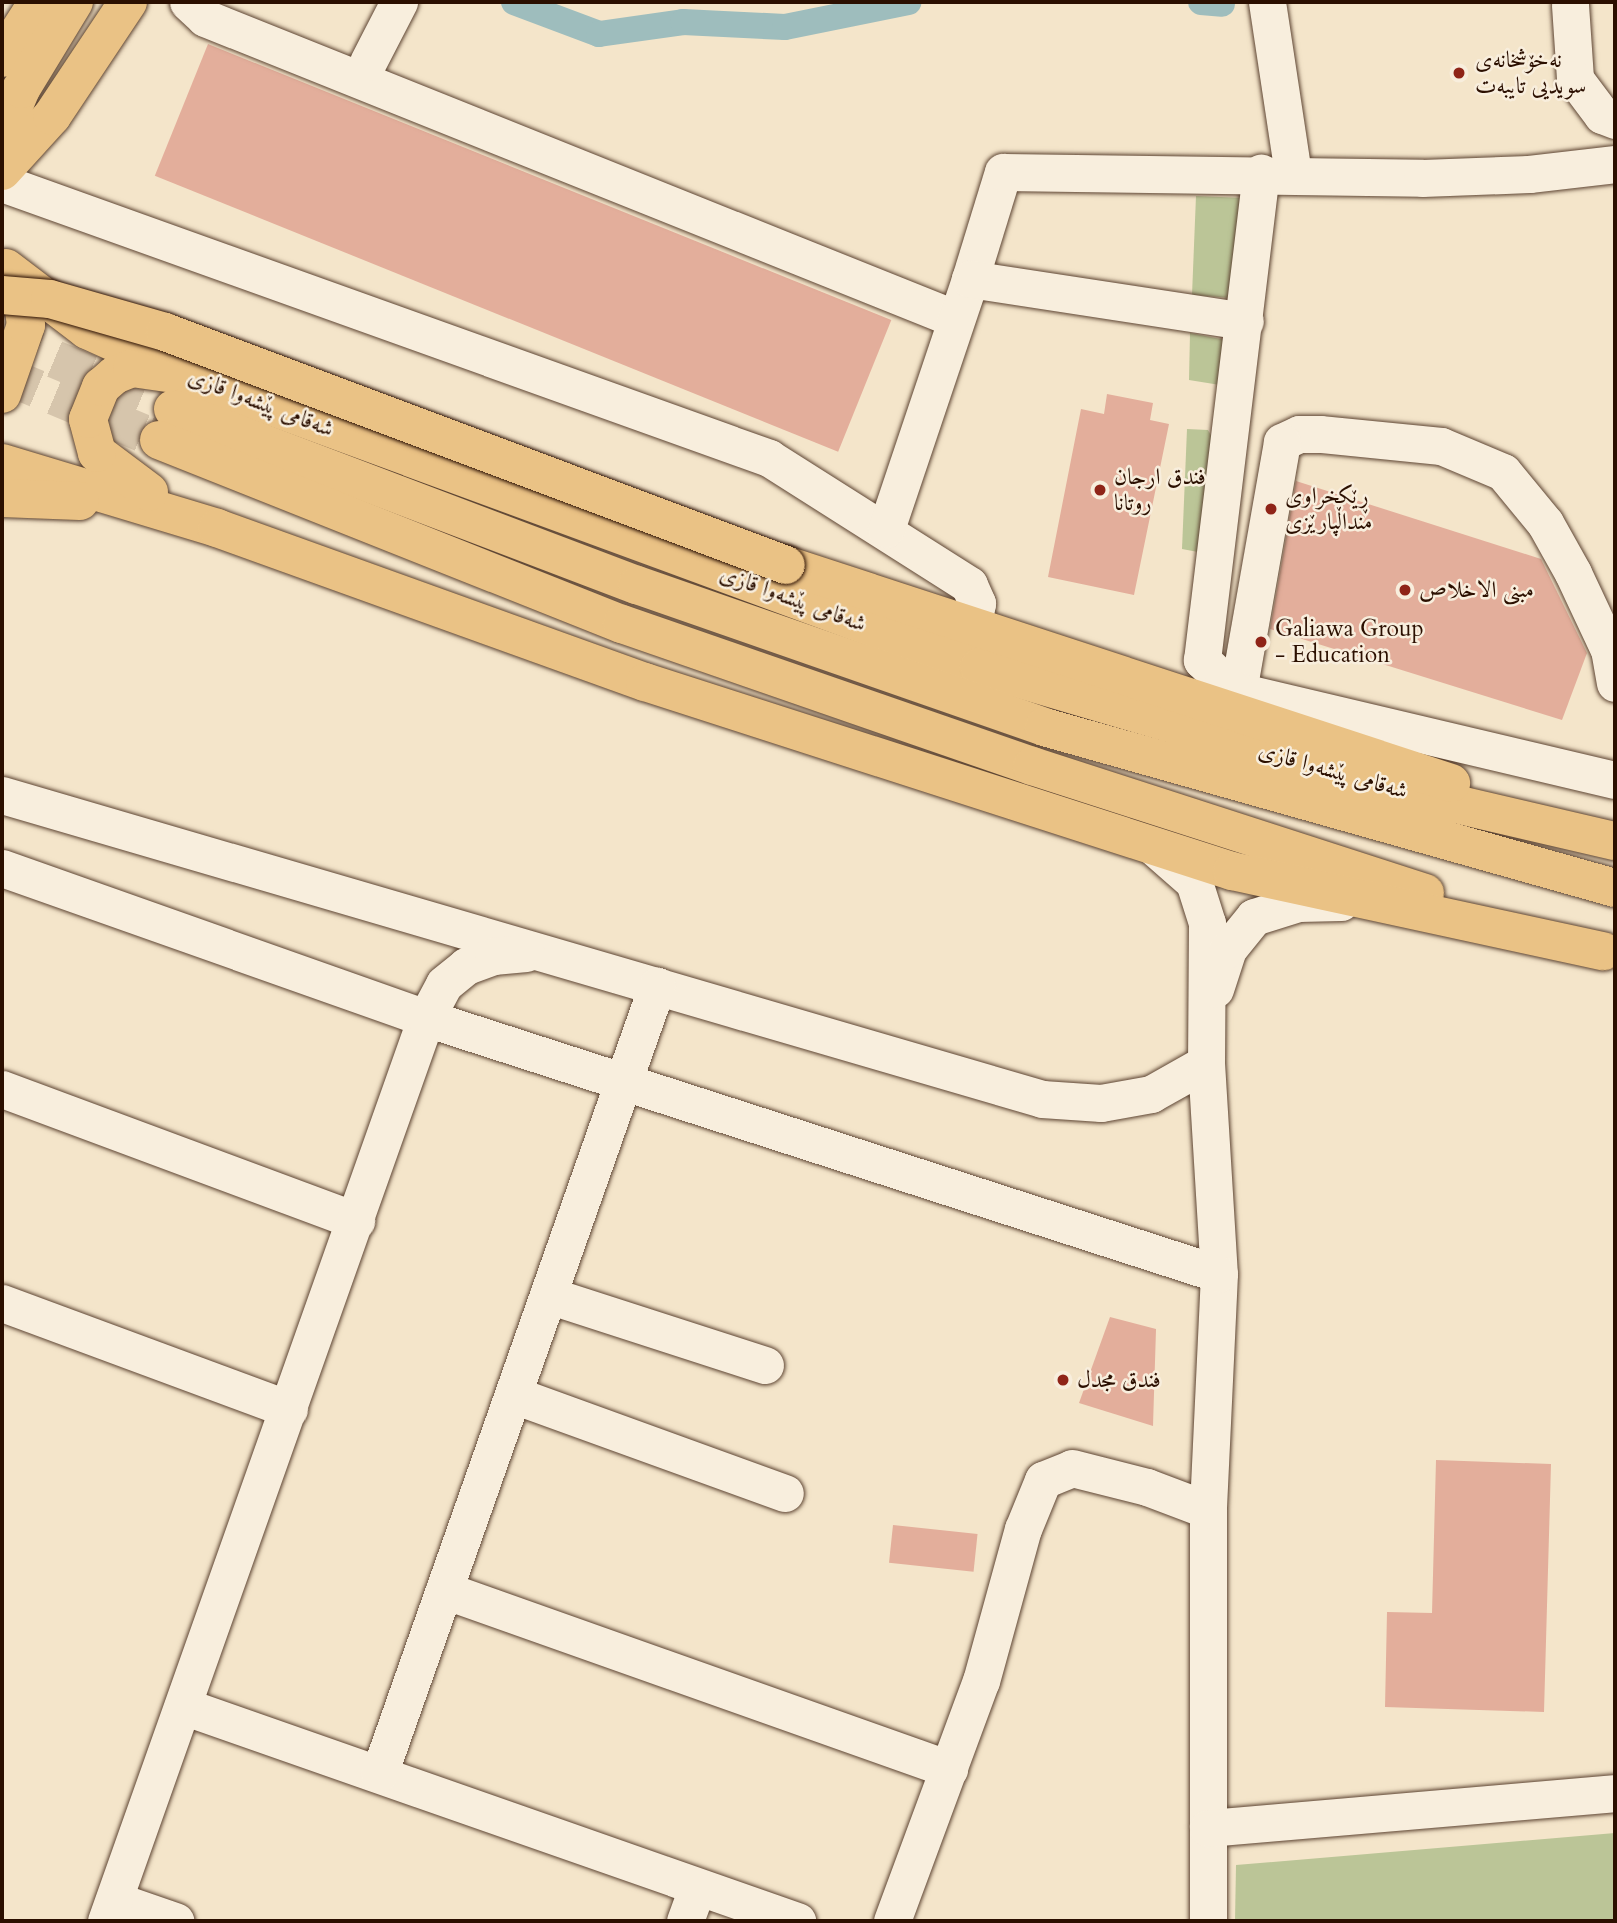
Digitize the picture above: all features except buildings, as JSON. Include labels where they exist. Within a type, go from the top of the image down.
[{"type":"main road","points":[[2,58],[38,2]]},
{"type":"main road","points":[[2,134],[21,89],[74,2]]},
{"type":"main road","points":[[2,171],[52,116],[128,2]]},
{"type":"main road","points":[[2,394],[26,325],[21,290],[3,271]]},
{"type":"main road","points":[[3,271],[50,299],[165,332],[786,565],[973,626],[1248,704],[1564,827]]},
{"type":"main road","name":"شەقامی پێشەوا قازی","points":[[3,271],[87,330],[174,409],[622,625],[1032,766],[1609,953]]},
{"type":"main road","points":[[174,409],[132,368],[115,375],[92,402],[90,437],[109,467],[217,528]]},
{"type":"main road","name":"شەقامی پێشەوا قازی","points":[[174,409],[979,667],[1391,789],[1564,827],[1615,841]]},
{"type":"main road","name":"شەقامی پێشەوا قازی","points":[[174,409],[637,585],[1044,727],[1615,888]]},
{"type":"main road","name":"شەقامی پێشەوا قازی","points":[[2,463],[217,528],[645,682],[1151,845],[1361,902],[1609,953]]},
{"type":"main road","points":[[2,498],[113,506],[281,551]]},
{"type":"street","points":[[188,2],[205,18],[956,319]]},
{"type":"street","points":[[368,62],[399,2]]},
{"type":"street","points":[[1267,2],[1277,173],[1245,321],[1202,660],[1248,704],[1615,780]]},
{"type":"street","points":[[1570,5],[1575,79],[1602,115],[1615,120]]},
{"type":"street","points":[[886,529],[1003,172],[1277,173],[1422,178],[1529,174],[1615,164]]},
{"type":"street","points":[[2,183],[769,458],[886,529],[974,590],[973,626]]},
{"type":"street","points":[[970,279],[1245,321]]},
{"type":"street","points":[[1248,704],[1276,452],[1282,442],[1299,434],[1441,446],[1503,472],[1545,523],[1573,573],[1609,650],[1615,682]]},
{"type":"street","points":[[2,795],[1042,1099],[1101,1103],[1151,1094],[1206,1063]]},
{"type":"street","points":[[1151,845],[1183,867],[1202,896],[1207,923],[1206,1063],[1219,1274],[1208,1510],[1208,1921]]},
{"type":"street","points":[[2,868],[425,1018],[1219,1274]]},
{"type":"street","points":[[1206,1063],[1216,980],[1241,930],[1271,908],[1361,902]]},
{"type":"street","points":[[174,1921],[110,1910],[425,1018],[443,984],[466,966],[493,956],[539,952]]},
{"type":"street","points":[[379,1774],[514,1395],[620,1082],[657,986]]},
{"type":"street","points":[[2,1089],[355,1222]]},
{"type":"street","points":[[548,1295],[765,1365]]},
{"type":"street","points":[[2,1303],[289,1409]]},
{"type":"street","points":[[514,1395],[785,1493]]},
{"type":"street","points":[[892,1921],[981,1681],[1023,1529],[1043,1480],[1072,1468],[1147,1487],[1208,1510]]},
{"type":"street","points":[[444,1590],[949,1769]]},
{"type":"street","points":[[183,1706],[379,1774],[691,1905],[797,1921]]},
{"type":"street","points":[[1208,1828],[1615,1793]]},
{"type":"green space","points":[[1196,196],[1245,198],[1232,298],[1192,295]]},
{"type":"green space","points":[[1190,333],[1226,340],[1220,385],[1189,380]]},
{"type":"green space","points":[[1187,429],[1208,430],[1213,439],[1198,552],[1182,549]]},
{"type":"green space","points":[[1615,1833],[1615,1921],[1235,1921],[1236,1865]]},
{"type":"waterway","points":[[514,2],[599,34],[683,22],[785,27],[909,2]]},
{"type":"waterway","points":[[1201,2],[1222,4]]},
{"type":"tunnel","points":[[2,337],[173,409]]},
{"type":"tunnel","points":[[2,374],[159,440]]},
{"type":"place","name":"نەخۆشخانەی سویدیی تایبەت","points":[[1459,73]]},
{"type":"place","name":"فندق ارجان روتانا","points":[[1100,490]]},
{"type":"place","name":"ڕێکخراوی منداڵپارێزی","points":[[1271,509]]},
{"type":"place","name":"مبنى الاخلاص","points":[[1405,590]]},
{"type":"place","name":"Galiawa Group - Education","points":[[1261,642]]},
{"type":"place","name":"فندق مجدل","points":[[1063,1380]]}]
